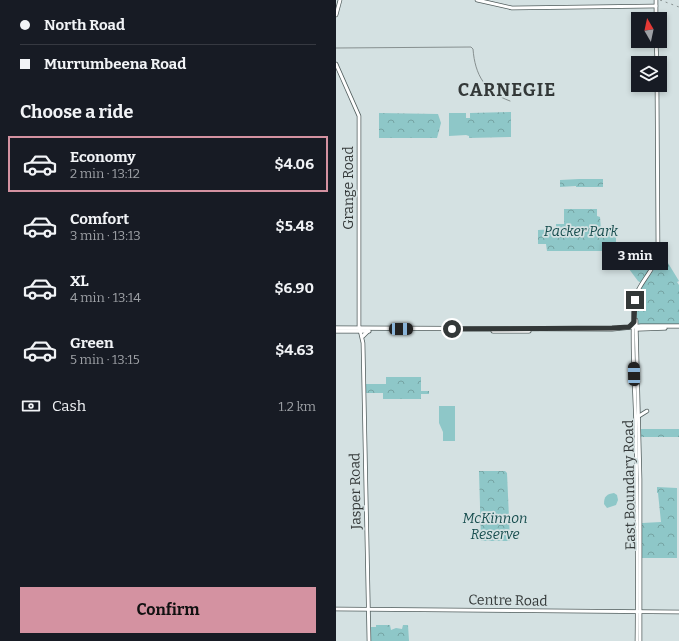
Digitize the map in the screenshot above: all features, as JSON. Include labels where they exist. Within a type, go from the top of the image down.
[{"type":"highway","points":[[336,330],[580,330],[635,326],[679,327]]},
{"type":"highway","points":[[360,330],[490,330]]},
{"type":"highway","points":[[363,336],[369,331]]},
{"type":"main road","points":[[336,15],[340,0]]},
{"type":"main road","points":[[477,0],[512,8],[656,6]]},
{"type":"main road","points":[[656,0],[656,12]]},
{"type":"main road","name":"Grange Road","points":[[336,64],[359,116],[360,330]]},
{"type":"main road","points":[[635,326],[634,304],[637,293],[654,264],[658,253],[657,92]]},
{"type":"main road","name":"East Boundary Road","points":[[635,326],[634,336],[641,592],[639,612]]},
{"type":"main road","name":"East Boundary Road","points":[[635,326],[639,416],[638,465],[636,470],[637,595],[640,621],[640,641]]},
{"type":"main road","name":"Jasper Road","points":[[360,330],[363,336],[369,641]]},
{"type":"main road","name":"Jasper Road","points":[[360,330],[363,341]]},
{"type":"main road","points":[[638,403],[643,411]]},
{"type":"main road","points":[[639,416],[647,411]]},
{"type":"main road","points":[[637,595],[641,592]]},
{"type":"main road","points":[[629,612],[638,607]]},
{"type":"main road","name":"Centre Road","points":[[336,609],[679,612]]},
{"type":"main road","points":[[637,641],[637,628],[639,627],[640,621]]},
{"type":"green space","points":[[511,112],[511,137],[469,138],[469,136],[466,135],[466,118],[470,118],[470,113]]},
{"type":"green space","points":[[379,113],[438,114],[441,123],[437,138],[379,138]]},
{"type":"green space","points":[[449,113],[466,113],[466,135],[449,136]]},
{"type":"green space","points":[[603,179],[603,187],[560,187],[560,180]]},
{"type":"green space","name":"Packer Park","points":[[564,209],[597,209],[597,216],[600,217],[601,230],[616,230],[616,251],[547,251],[546,244],[538,244],[538,230],[556,229],[556,224],[564,224]]},
{"type":"green space","points":[[613,254],[656,255],[641,283],[626,265],[613,261]]},
{"type":"green space","points":[[662,256],[679,281],[677,282],[679,285],[679,324],[639,324],[637,322],[637,299],[639,293]]},
{"type":"green space","points":[[386,377],[421,377],[421,391],[429,391],[429,394],[421,394],[421,399],[383,399],[383,393],[365,393],[365,384],[386,384]]},
{"type":"green space","points":[[439,406],[455,406],[455,441],[443,441],[443,432],[439,423]]},
{"type":"green space","points":[[641,429],[679,429],[679,437],[641,437]]},
{"type":"green space","name":"McKinnon Reserve","points":[[479,471],[505,471],[507,473],[510,541],[481,541]]},
{"type":"green space","points":[[657,487],[677,488],[677,558],[642,558],[642,523],[661,522]]},
{"type":"green space","points":[[614,493],[617,495],[618,500],[616,505],[607,508],[604,504],[605,497]]},
{"type":"green space","points":[[376,625],[390,625],[391,630],[396,628],[402,629],[403,625],[408,625],[409,641],[371,641],[371,627],[376,627]]},
{"type":"tram line","points":[[336,48],[471,47],[473,49],[476,67],[483,81],[494,93],[510,101]]},
{"type":"railway","points":[[660,0],[679,7]]},
{"type":"district","name":"CARNEGIE","points":[[507,90]]},
{"type":"route","points":[[452,329],[629,327],[634,322],[635,300]]}]
